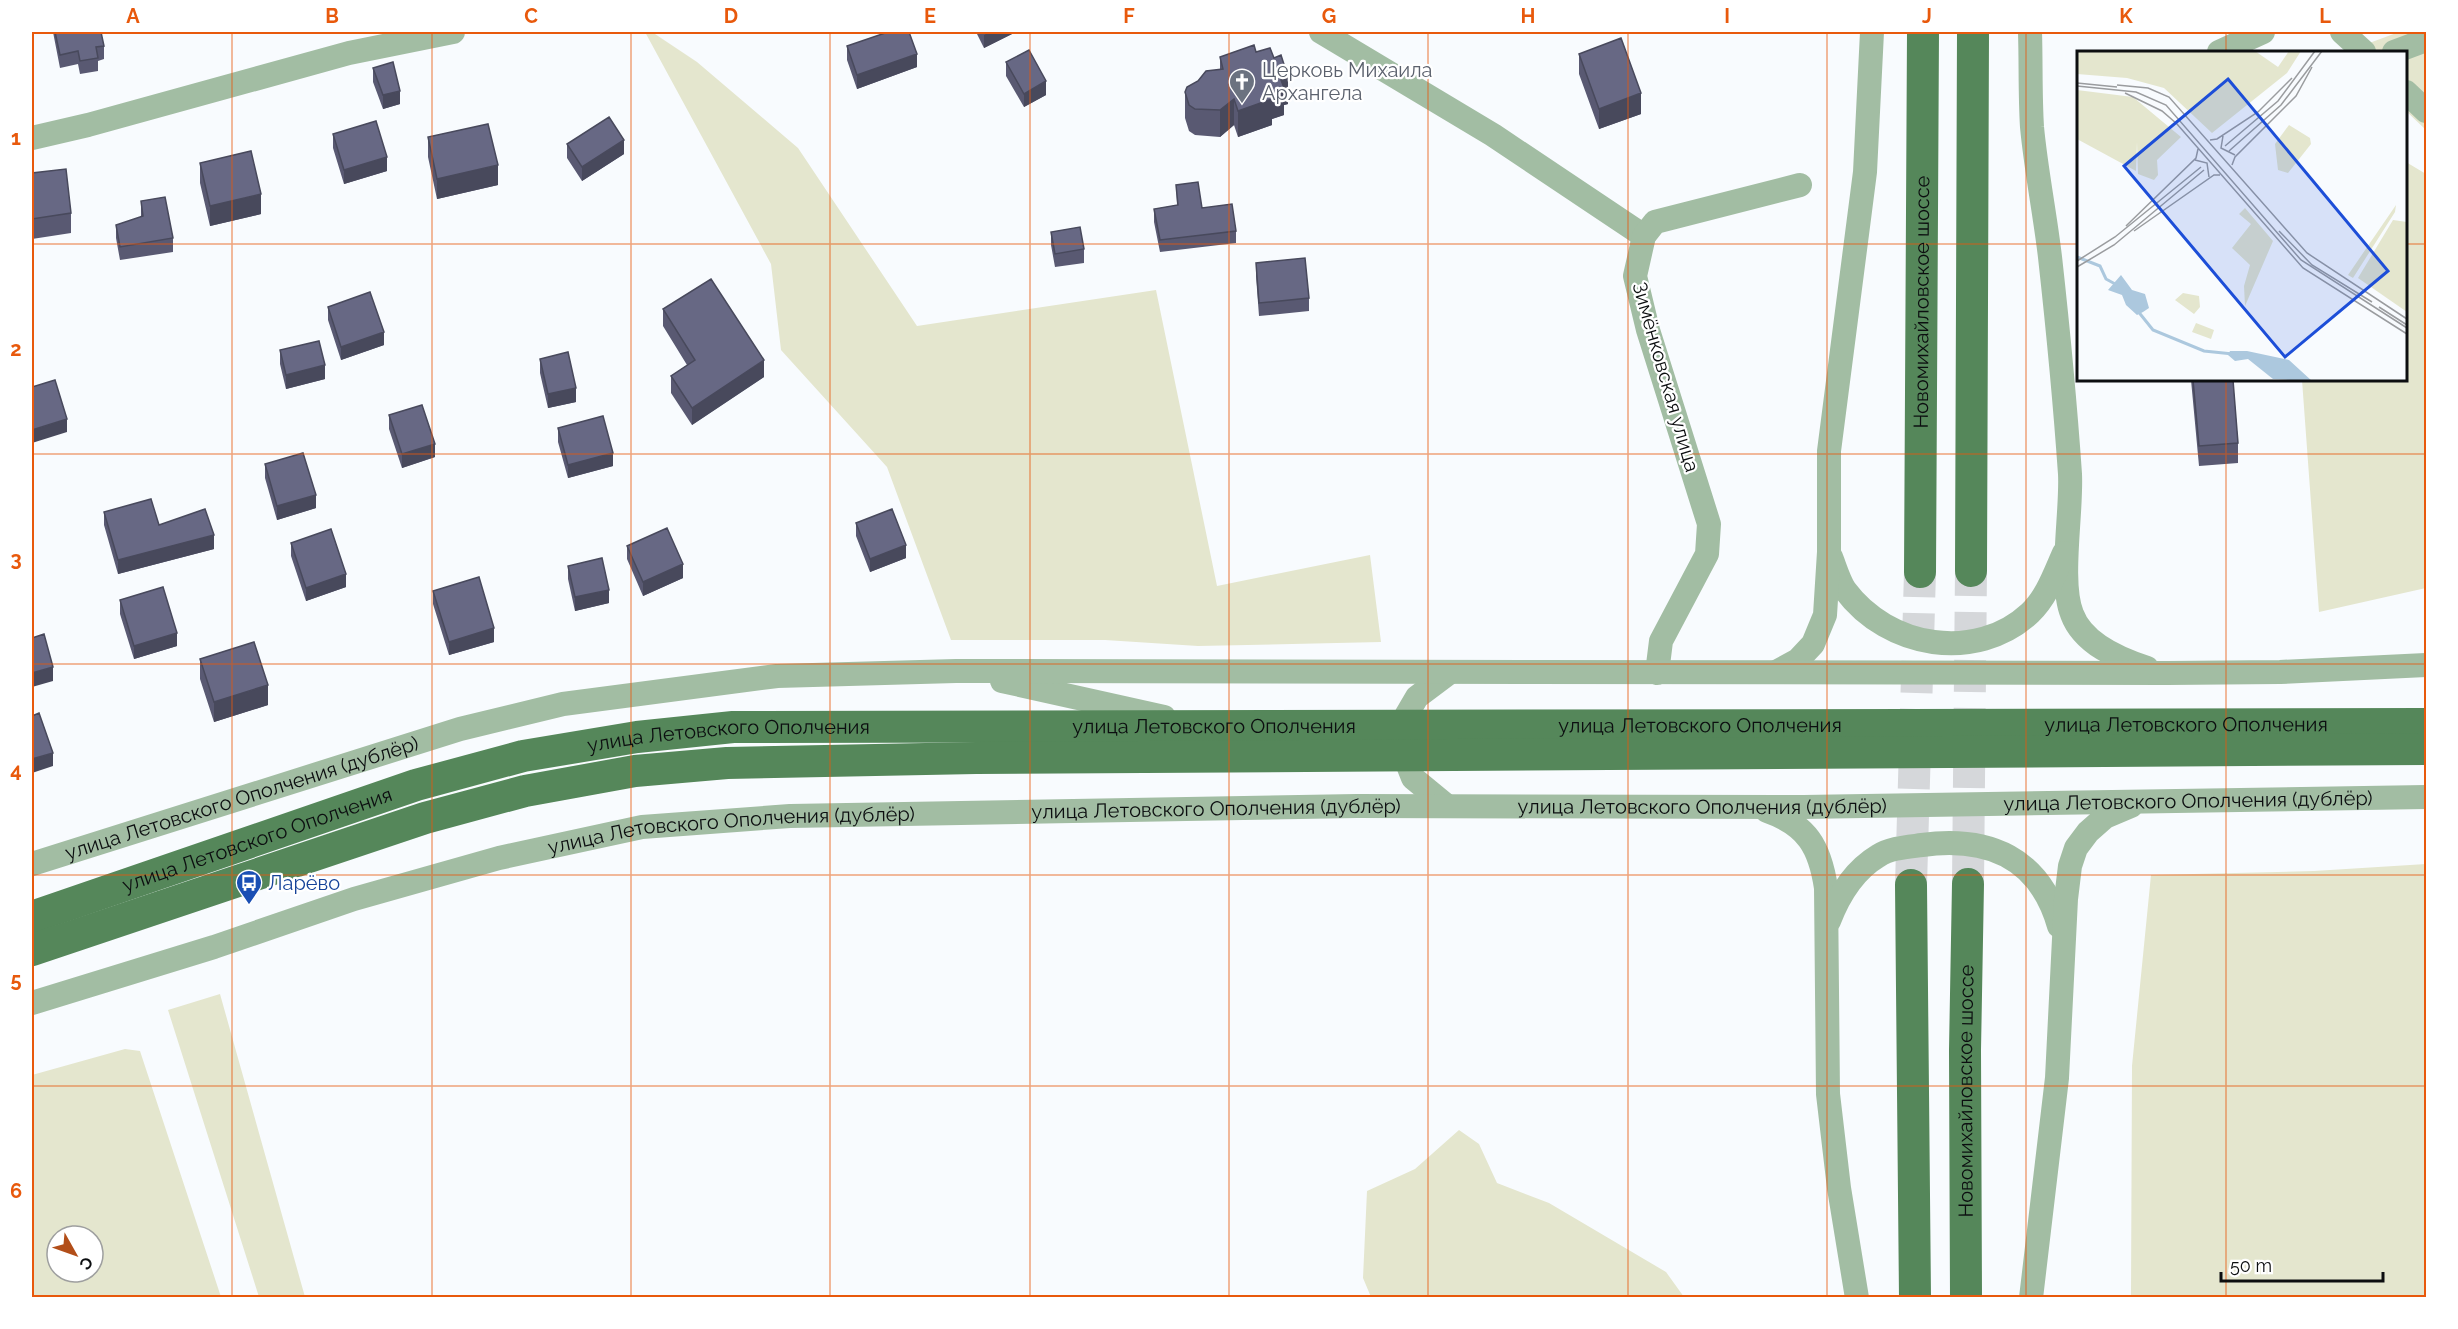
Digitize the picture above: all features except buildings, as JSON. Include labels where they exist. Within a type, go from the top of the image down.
[{"type":"main road","name":"Новомихайловское шоссе","points":[[1920,572],[1923,32]]},
{"type":"main road","points":[[1971,571],[1973,32]]},
{"type":"main road","name":"улица Летовского Ополчения","points":[[32,950],[424,818],[525,790],[635,771],[727,763],[964,758],[1402,741],[2427,724]]},
{"type":"main road","name":"улица Летовского Ополчения","points":[[32,917],[416,785],[523,756],[637,737],[732,727],[1211,728],[1402,741],[2427,749]]},
{"type":"main road","name":"Новомихайловское шоссе","points":[[1966,1298],[1965,1050],[1968,884]]},
{"type":"main road","points":[[1911,885],[1915,1298]]},
{"type":"street","points":[[32,138],[88,125],[348,52],[453,32]]},
{"type":"street","points":[[1321,32],[1493,135],[1644,236],[1655,222],[1800,185]]},
{"type":"street","points":[[1770,673],[1798,660],[1821,629],[1825,615],[1829,552],[1829,451],[1865,172],[1872,32]]},
{"type":"street","points":[[2030,32],[2032,126],[2065,410],[2071,487],[2068,590],[2072,614],[2084,634],[2127,662],[2167,673]]},
{"type":"street","points":[[2221,51],[2264,32]]},
{"type":"street","points":[[2342,32],[2363,51]]},
{"type":"street","points":[[2397,51],[2427,40]]},
{"type":"street","points":[[2407,93],[2427,111]]},
{"type":"street","name":"Зимёнковская улица","points":[[1644,236],[1635,276],[1648,330],[1709,524],[1707,554],[1661,641],[1658,673]]},
{"type":"street","points":[[1829,552],[1844,589],[1864,611],[1892,630],[1922,642],[1952,643],[1983,640],[2010,630],[2032,611],[2050,584],[2068,542]]},
{"type":"street","name":"улица Летовского Ополчения (дублёр)","points":[[32,864],[460,729],[563,704],[777,676],[956,671],[1449,674],[2167,673],[2280,672],[2427,665]]},
{"type":"street","points":[[956,671],[1211,728]]},
{"type":"street","points":[[1447,806],[1413,778],[1402,741],[1417,697],[1449,674]]},
{"type":"street","name":"улица Летовского Ополчения (дублёр)","points":[[32,1003],[214,947],[365,896],[500,858],[642,827],[790,816],[1447,806],[1755,807],[2427,797]]},
{"type":"street","points":[[2031,1298],[2057,1078],[2066,899],[2076,848],[2088,832],[2105,817],[2126,807],[2154,802]]},
{"type":"street","points":[[1755,807],[1782,816],[1799,826],[1813,844],[1823,863],[1826,888],[1828,1094],[1857,1298]]},
{"type":"street","points":[[1826,927],[1838,898],[1854,875],[1878,856],[1899,848],[1941,843],[1980,846],[2010,855],[2033,875],[2053,903],[2065,946]]},
{"type":"green space","points":[[645,32],[652,32],[697,62],[798,148],[917,326],[1156,290],[1217,586],[1370,555],[1381,642],[1198,646],[1105,640],[951,640],[887,467],[781,350],[771,264]]},
{"type":"green space","points":[[2399,32],[2426,32],[2426,130],[2407,112],[2407,51],[2348,51]]},
{"type":"green space","points":[[2407,163],[2426,174],[2426,588],[2319,612],[2302,381],[2407,381]]},
{"type":"green space","points":[[2426,864],[2426,1297],[2131,1297],[2132,1066],[2151,875],[2314,871]]},
{"type":"green space","points":[[220,994],[305,1297],[259,1297],[168,1010]]},
{"type":"green space","points":[[125,1049],[140,1051],[221,1297],[32,1297],[32,1075]]},
{"type":"green space","points":[[1459,1130],[1479,1144],[1497,1183],[1549,1203],[1666,1272],[1684,1297],[1371,1297],[1363,1278],[1367,1191],[1415,1169]]},
{"type":"tunnel","points":[[1968,884],[1971,571]]},
{"type":"tunnel","points":[[1911,885],[1920,572]]},
{"type":"place","name":"Церковь Михаила Архангела","points":[[1242,105]]},
{"type":"place","name":"Ларёво","points":[[249,906]]}]
